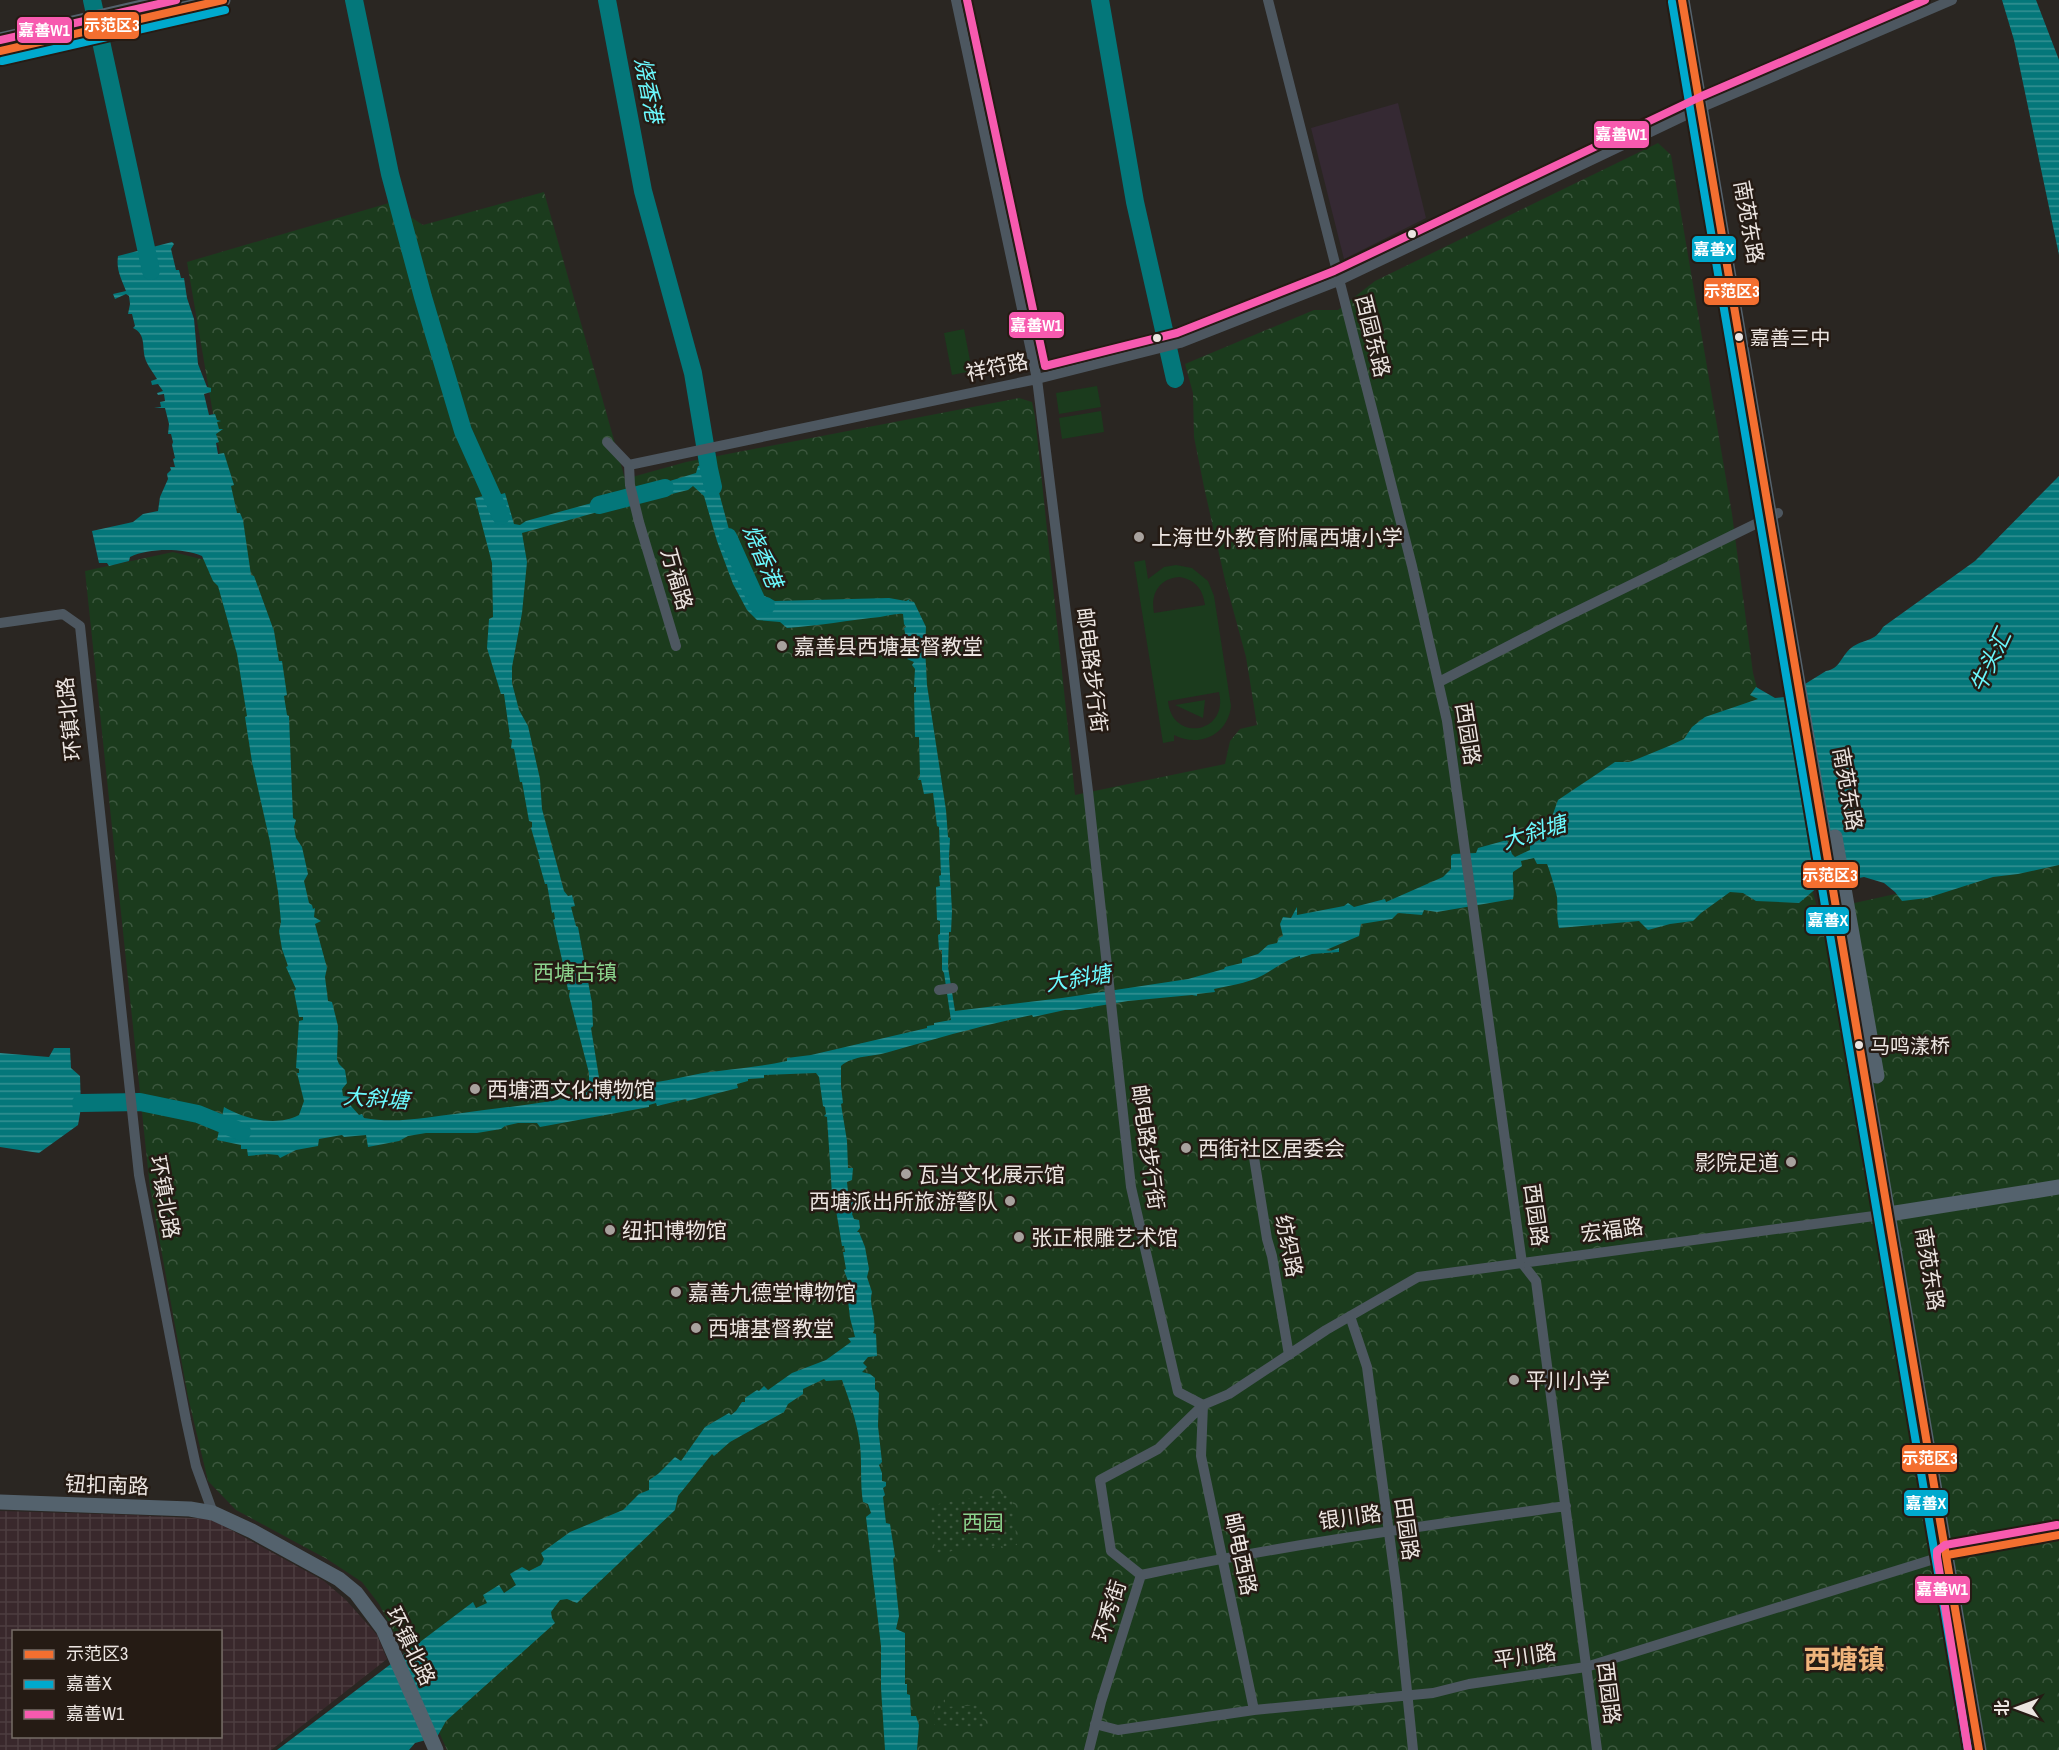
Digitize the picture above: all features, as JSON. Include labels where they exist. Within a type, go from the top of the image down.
[{"type":"main road","points":[[134,14],[172,0]]},
{"type":"main road","points":[[0,40],[61,31],[134,14],[223,0]]},
{"type":"main road","points":[[1682,0],[1704,106]]},
{"type":"main road","points":[[1690,0],[1704,106]]},
{"type":"main road","points":[[0,51],[61,31]]},
{"type":"main road","name":"南苑东路","points":[[1704,106],[1855,978],[1951,1554]]},
{"type":"main road","name":"宏福路","points":[[1894,1213],[2059,1187]]},
{"type":"main road","name":"钮扣南路","points":[[0,1502],[190,1509],[213,1513]]},
{"type":"main road","name":"环镇北路","points":[[213,1513],[252,1531],[339,1579],[356,1593],[383,1629],[436,1750]]},
{"type":"main road","points":[[1951,1554],[1980,1750]]},
{"type":"main road","points":[[1951,1554],[1987,1750]]},
{"type":"street","name":"邮电路步行街","points":[[956,0],[1037,379],[1108,966],[1131,1187],[1178,1392],[1203,1405]]},
{"type":"street","name":"西园东路","points":[[1268,0],[1439,682]]},
{"type":"street","name":"祥符路","points":[[629,465],[1037,379],[1180,343],[1338,280],[1704,106],[1952,0]]},
{"type":"street","points":[[607,442],[629,465]]},
{"type":"street","name":"万福路","points":[[629,465],[630,485],[639,522],[676,646]]},
{"type":"street","points":[[1439,682],[1774,514]]},
{"type":"street","name":"环镇北路","points":[[0,623],[63,614],[80,626],[139,1175],[196,1466],[213,1513]]},
{"type":"street","name":"西园路","points":[[1439,682],[1447,722],[1522,1263],[1536,1281],[1597,1750]]},
{"type":"street","points":[[939,990],[953,988]]},
{"type":"street","name":"纺织路","points":[[1252,1145],[1289,1354]]},
{"type":"street","name":"宏福路","points":[[1203,1405],[1229,1394],[1350,1316],[1418,1277],[1894,1213]]},
{"type":"street","name":"田园路","points":[[1350,1316],[1367,1367],[1413,1750]]},
{"type":"street","name":"邮电西路","points":[[1203,1405],[1201,1456],[1254,1710]]},
{"type":"street","name":"环秀街","points":[[1089,1750],[1141,1575],[1111,1551],[1100,1480],[1158,1449],[1203,1405]]},
{"type":"street","name":"银川路","points":[[1141,1575],[1222,1558],[1388,1531],[1566,1506]]},
{"type":"street","name":"平川路","points":[[1095,1724],[1118,1730],[1254,1710],[1433,1693],[1469,1684],[1586,1667],[1951,1554],[2059,1534]]},
{"type":"shaded area","points":[[1398,103],[1426,218],[1344,259],[1311,128]]},
{"type":"shaded area","points":[[0,1511],[211,1519],[324,1581],[346,1600],[377,1635],[387,1659],[271,1750],[0,1750]]},
{"type":"green space","name":"西塘古镇","points":[[1658,143],[1671,155],[1732,514],[1753,673],[1818,911],[2059,858],[2059,1750],[447,1750],[401,1646],[379,1604],[362,1582],[327,1559],[236,1510],[208,1481],[188,1397],[150,1188],[85,571],[173,552],[201,559],[237,554],[187,262],[389,203],[423,225],[544,192],[625,479],[686,462],[1019,398],[1032,402],[1075,795],[1225,764],[1230,741],[1240,729],[1257,725],[1246,657],[1225,580],[1194,437],[1193,393],[1185,364],[1314,310],[1338,310],[1375,281]]},
{"type":"green space","points":[[964,329],[972,371],[952,375],[944,333]]},
{"type":"green space","points":[[1097,386],[1101,407],[1059,414],[1056,393]]},
{"type":"green space","points":[[1101,411],[1104,432],[1062,439],[1059,418]]},
{"type":"green space","points":[[1145,560],[1148,579],[1164,567],[1176,565],[1192,568],[1208,581],[1214,596],[1231,706],[1224,725],[1211,736],[1193,740],[1174,735],[1174,741],[1163,743],[1134,562]],"holes":[[[1180,577],[1198,587],[1205,605],[1154,613],[1154,599],[1158,588],[1167,580]],[[1219,692],[1220,706],[1216,717],[1208,724],[1199,728],[1189,728],[1179,723],[1172,714],[1168,701]]]},
{"type":"green space","points":[[1205,700],[1203,718],[1175,705]]},
{"type":"green space","name":"西园","points":[[1012,1495],[1017,1545],[954,1550],[936,1557],[928,1506],[981,1496]]},
{"type":"green space","points":[[935,1698],[945,1699],[945,1707],[982,1705],[983,1727],[934,1725]]},
{"type":"water","points":[[2002,0],[2036,0],[2059,60],[2059,255],[2014,40]]},
{"type":"water","name":"牛头汇","points":[[172,242],[174,244],[171,249],[176,270],[179,270],[181,278],[184,278],[187,298],[194,319],[198,364],[207,387],[211,388],[211,392],[204,394],[209,415],[215,414],[217,420],[221,421],[217,422],[219,429],[223,429],[216,434],[219,442],[216,443],[218,454],[224,453],[234,485],[231,486],[237,513],[240,513],[243,520],[251,575],[254,576],[274,631],[279,661],[282,661],[287,695],[284,696],[289,716],[293,818],[296,820],[294,827],[296,838],[302,847],[308,874],[304,881],[309,903],[313,909],[315,908],[314,917],[321,921],[315,924],[327,968],[325,977],[328,1001],[332,1002],[338,1026],[337,1059],[345,1070],[347,1083],[342,1089],[343,1096],[350,1097],[351,1106],[364,1118],[413,1119],[537,1103],[582,1096],[589,1086],[589,1073],[569,996],[570,990],[568,990],[564,968],[566,967],[563,964],[553,920],[555,919],[554,912],[552,913],[547,884],[545,884],[538,859],[540,859],[531,828],[532,822],[529,821],[514,749],[511,748],[512,740],[509,738],[504,694],[501,694],[487,648],[489,619],[493,617],[492,563],[475,498],[496,493],[498,495],[505,493],[514,524],[520,525],[526,521],[621,495],[623,505],[522,533],[527,562],[522,613],[512,667],[512,683],[519,710],[528,726],[540,779],[542,809],[564,891],[568,896],[572,895],[575,906],[571,907],[578,927],[592,1003],[593,1026],[591,1028],[601,1090],[614,1085],[650,1083],[702,1073],[778,1063],[787,1061],[787,1058],[811,1055],[927,1028],[934,1023],[951,1020],[942,970],[942,950],[939,950],[940,921],[937,920],[936,887],[940,886],[939,876],[941,875],[939,827],[933,793],[924,794],[921,780],[918,780],[920,775],[919,737],[915,737],[915,669],[912,665],[914,662],[907,659],[910,656],[903,614],[787,628],[780,622],[757,620],[747,610],[733,584],[704,496],[693,486],[688,490],[643,501],[640,490],[696,473],[698,466],[711,463],[731,537],[737,535],[745,556],[735,560],[745,584],[750,589],[775,601],[889,598],[906,601],[910,599],[909,601],[914,602],[926,627],[927,685],[948,837],[950,838],[952,911],[948,967],[955,1011],[1188,979],[1224,969],[1242,963],[1242,959],[1258,954],[1268,945],[1277,943],[1283,936],[1280,924],[1283,917],[1291,918],[1297,907],[1297,915],[1344,906],[1348,903],[1354,907],[1385,899],[1386,902],[1443,877],[1451,869],[1453,854],[1476,853],[1478,848],[1507,840],[1515,857],[1530,850],[1530,845],[1542,838],[1548,828],[1558,800],[1615,762],[1630,762],[1684,739],[1692,727],[1705,717],[1758,699],[1750,695],[1756,687],[1775,698],[1784,697],[1834,668],[1851,648],[1876,636],[1883,627],[1975,561],[2059,476],[2059,865],[1993,877],[1927,898],[1902,901],[1884,883],[1864,877],[1819,886],[1799,903],[1756,901],[1743,893],[1730,892],[1693,921],[1648,930],[1639,921],[1559,928],[1557,895],[1548,866],[1537,864],[1534,858],[1521,861],[1522,866],[1513,872],[1513,899],[1437,912],[1424,910],[1422,915],[1398,913],[1392,919],[1361,924],[1359,936],[1326,950],[1339,948],[1339,952],[1296,957],[1264,975],[1243,983],[1214,989],[1215,992],[1197,994],[1197,996],[1128,1001],[1033,1017],[1032,1015],[846,1062],[841,1066],[843,1103],[841,1104],[847,1141],[848,1168],[853,1168],[852,1180],[847,1182],[848,1192],[854,1191],[856,1207],[852,1214],[854,1219],[859,1220],[860,1228],[857,1232],[865,1247],[869,1269],[867,1277],[872,1292],[873,1333],[876,1334],[877,1356],[868,1357],[863,1363],[867,1367],[862,1372],[875,1378],[875,1389],[879,1393],[878,1426],[882,1462],[879,1465],[882,1481],[886,1482],[883,1497],[886,1523],[890,1524],[895,1556],[893,1559],[899,1616],[896,1629],[905,1633],[905,1684],[907,1684],[907,1694],[910,1695],[911,1716],[916,1716],[919,1725],[917,1750],[885,1750],[881,1646],[866,1517],[871,1513],[868,1504],[863,1502],[859,1437],[842,1380],[826,1381],[824,1379],[803,1389],[803,1394],[788,1404],[784,1412],[730,1442],[714,1456],[712,1454],[678,1496],[675,1510],[577,1603],[567,1599],[560,1600],[551,1612],[555,1623],[446,1721],[437,1737],[415,1743],[409,1750],[277,1750],[473,1602],[476,1608],[487,1603],[483,1595],[499,1585],[504,1593],[516,1585],[510,1574],[522,1567],[529,1571],[541,1565],[544,1559],[541,1553],[570,1532],[623,1510],[639,1494],[649,1490],[649,1480],[675,1457],[681,1461],[705,1427],[729,1413],[731,1415],[742,1402],[745,1402],[745,1398],[764,1386],[768,1390],[792,1373],[826,1360],[851,1342],[848,1338],[855,1337],[847,1291],[845,1291],[846,1281],[848,1281],[844,1270],[846,1269],[843,1252],[845,1252],[832,1194],[827,1117],[824,1116],[825,1107],[819,1077],[816,1073],[764,1075],[764,1078],[748,1079],[748,1081],[737,1084],[738,1088],[687,1101],[686,1099],[657,1106],[656,1103],[649,1107],[540,1127],[537,1123],[518,1123],[501,1129],[477,1133],[426,1133],[368,1147],[366,1135],[344,1137],[342,1135],[319,1139],[318,1146],[296,1150],[280,1158],[278,1155],[267,1154],[248,1156],[247,1149],[241,1149],[241,1145],[217,1140],[224,1107],[251,1118],[271,1121],[290,1119],[299,1115],[304,1101],[297,1073],[299,1069],[296,1068],[299,1021],[303,1020],[303,1017],[299,1017],[294,992],[296,989],[286,967],[288,966],[282,949],[278,892],[270,842],[252,762],[237,654],[218,586],[213,581],[202,556],[166,550],[146,552],[130,557],[129,561],[109,566],[107,563],[99,563],[92,531],[133,522],[143,514],[158,511],[160,497],[168,479],[167,474],[171,470],[170,467],[175,467],[173,442],[171,434],[168,434],[169,424],[165,408],[154,408],[161,407],[160,402],[165,401],[164,394],[158,395],[157,393],[163,391],[158,384],[152,385],[151,381],[157,379],[146,361],[142,337],[133,328],[135,326],[132,314],[128,314],[129,296],[126,294],[115,299],[113,294],[126,291],[118,270],[118,256]]},
{"type":"water","points":[[54,1048],[70,1048],[71,1068],[80,1076],[81,1108],[78,1125],[39,1153],[0,1147],[0,1053],[49,1057]]},
{"type":"waterway","points":[[92,0],[151,271]]},
{"type":"waterway","points":[[354,0],[390,174],[423,297],[463,431],[501,516]]},
{"type":"waterway","name":"烧香港","points":[[607,0],[643,191],[693,373],[713,487]]},
{"type":"waterway","points":[[1100,0],[1135,202],[1175,379]]},
{"type":"waterway","points":[[599,505],[665,488]]},
{"type":"waterway","name":"烧香港","points":[[728,537],[759,606],[766,606]]},
{"type":"waterway","name":"大斜塘","points":[[81,1103],[140,1102],[198,1114],[242,1132]]},
{"type":"transit line","name":"嘉善W1","points":[[0,40],[176,0]]},
{"type":"transit line","name":"示范区3","points":[[0,51],[223,0]]},
{"type":"transit line","name":"嘉善W1","points":[[967,0],[1045,366],[1177,333],[1334,271],[1702,96],[1925,0]]},
{"type":"transit line","name":"示范区3","points":[[1682,0],[1979,1750]]},
{"type":"transit line","name":"嘉善X","points":[[1672,2],[1968,1750]]},
{"type":"transit line","name":"嘉善X","points":[[2,61],[225,10]]},
{"type":"transit line","name":"嘉善W1","points":[[1968,1750],[1937,1551],[1945,1545],[2057,1525]]},
{"type":"transit line","name":"示范区3","points":[[1947,1555],[2059,1535]]},
{"type":"place","name":"嘉善三中","points":[[1739,337]]},
{"type":"place","name":"上海世外教育附属西塘小学","points":[[1139,537]]},
{"type":"place","name":"嘉善县西塘基督教堂","points":[[782,646]]},
{"type":"place","name":"马鸣漾桥","points":[[1859,1045]]},
{"type":"place","name":"西塘酒文化博物馆","points":[[475,1089]]},
{"type":"place","name":"西街社区居委会","points":[[1186,1148]]},
{"type":"place","name":"影院足道","points":[[1791,1162]]},
{"type":"place","name":"瓦当文化展示馆","points":[[906,1174]]},
{"type":"place","name":"西塘派出所旅游警队","points":[[1010,1201]]},
{"type":"place","name":"纽扣博物馆","points":[[610,1230]]},
{"type":"place","name":"张正根雕艺术馆","points":[[1019,1237]]},
{"type":"place","name":"嘉善九德堂博物馆","points":[[676,1292]]},
{"type":"place","name":"西塘基督教堂","points":[[696,1328]]},
{"type":"place","name":"平川小学","points":[[1514,1380]]},
{"type":"district","name":"西塘镇","points":[[1844,1659]]}]
